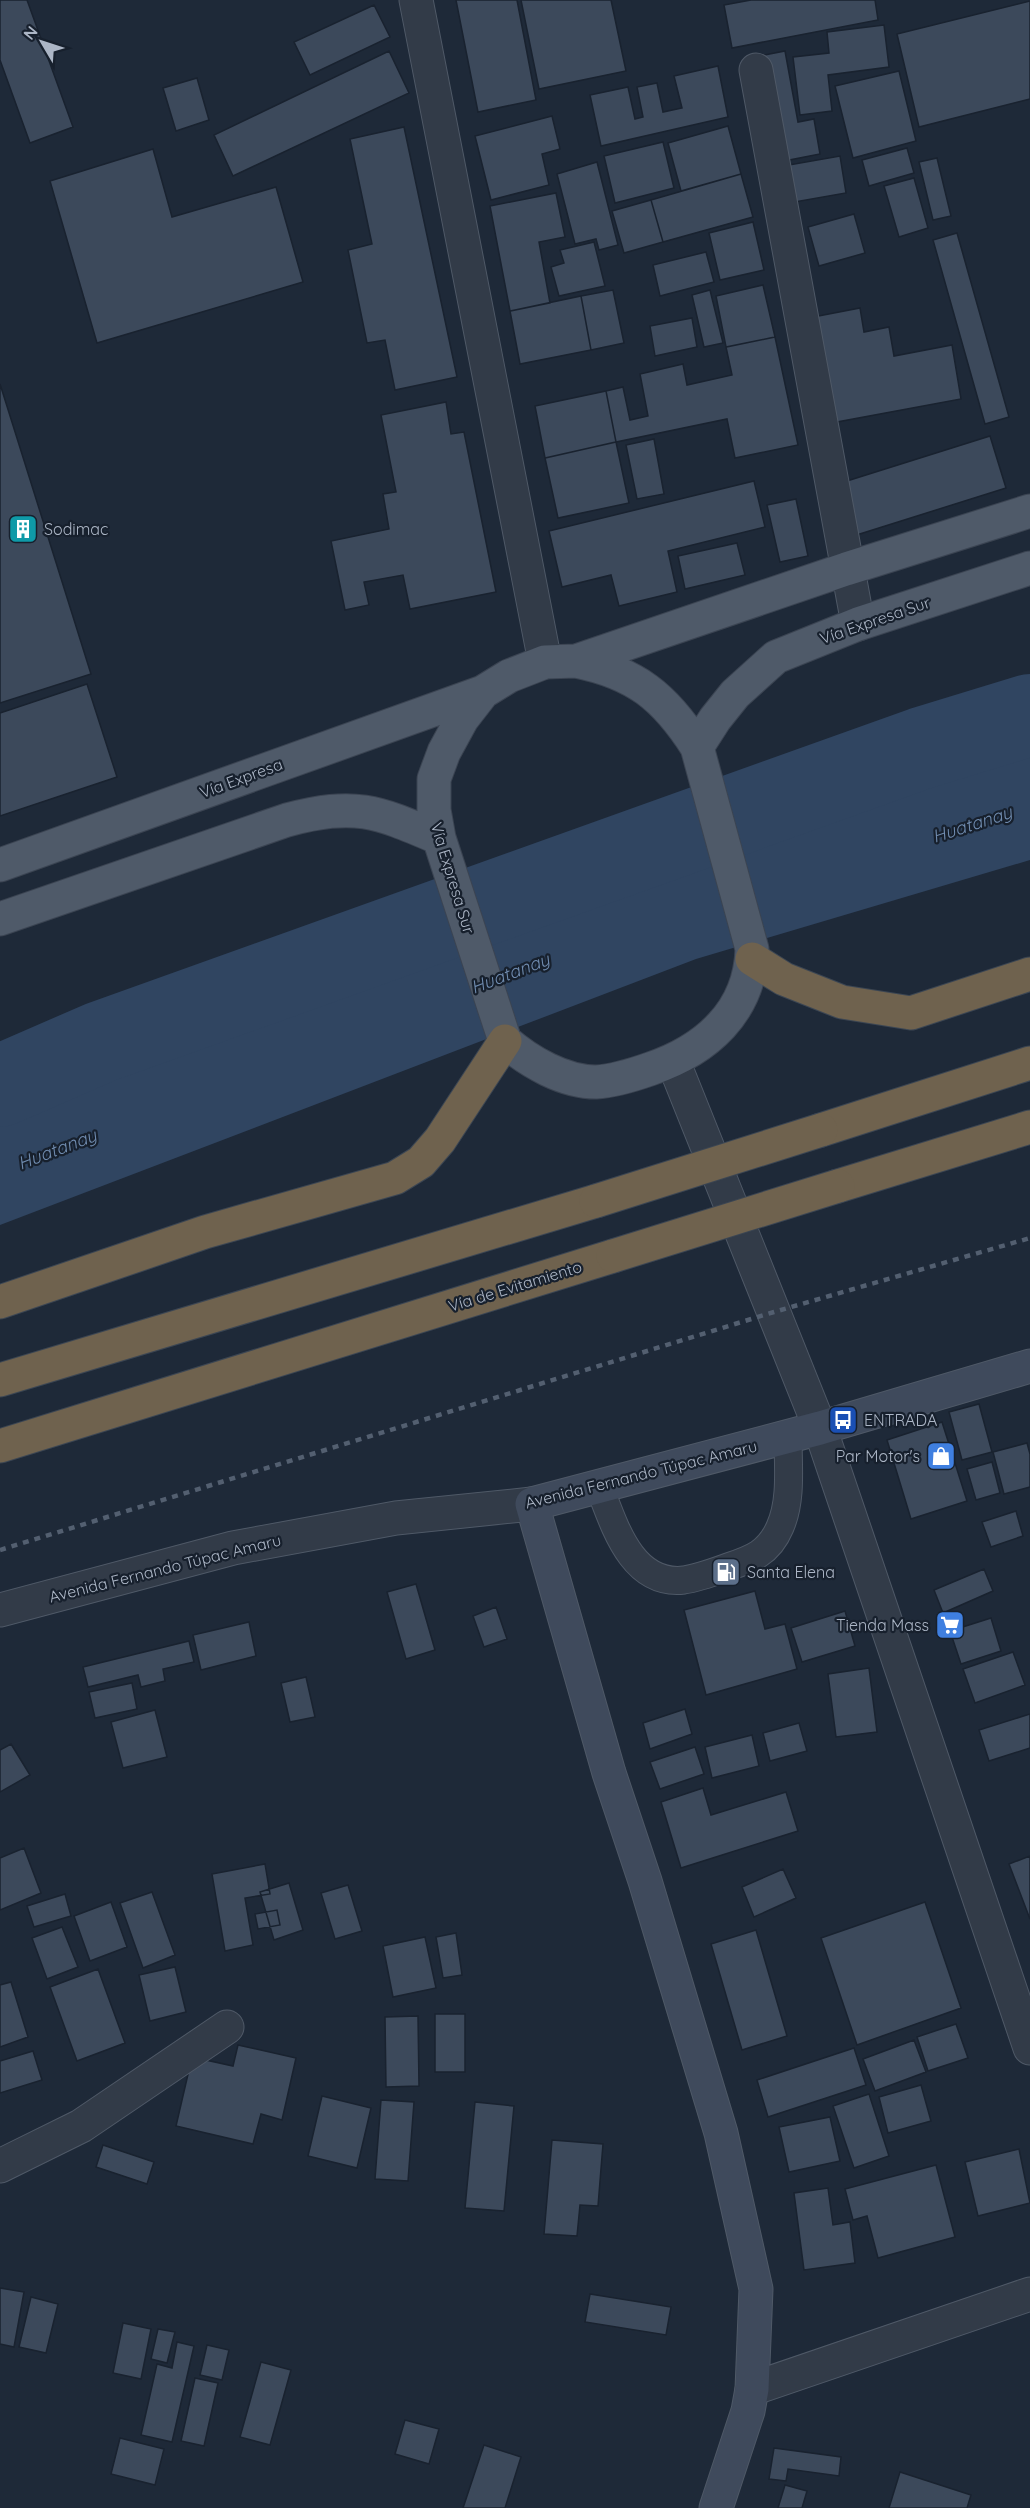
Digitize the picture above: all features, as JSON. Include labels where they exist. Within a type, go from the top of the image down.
[{"type":"highway","points":[[752,954],[784,979],[842,1002],[912,1013],[1030,974]]},
{"type":"highway","points":[[0,1302],[204,1232],[395,1178],[421,1162],[440,1140],[505,1038]]},
{"type":"highway","points":[[0,1380],[596,1201],[1030,1063]]},
{"type":"highway","name":"Vía de Evitamiento","points":[[0,1446],[1030,1127]]},
{"type":"main road","name":"Vía Expresa Sur","points":[[505,1038],[441,848],[434,810],[434,779],[444,752],[462,719],[483,692],[509,676],[560,662],[1030,511]]},
{"type":"main road","name":"Vía Expresa Sur","points":[[700,755],[715,719],[735,694],[776,657],[858,624],[1030,568]]},
{"type":"main road","points":[[505,1038],[521,1055],[565,1076],[596,1082],[635,1074],[673,1061],[705,1042],[736,1007],[748,979],[752,954],[700,755],[679,719],[656,695],[623,675],[600,666],[560,662]]},
{"type":"main road","name":"Vía Expresa","points":[[0,865],[483,692]]},
{"type":"main road","points":[[0,918],[287,820],[320,811],[359,809],[392,817],[441,848]]},
{"type":"street","points":[[416,0],[560,662]]},
{"type":"street","points":[[756,70],[846,569],[858,624]]},
{"type":"street","points":[[673,1061],[820,1428],[1030,2048]]},
{"type":"street","name":"Avenida Fernando Túpac Amaru","points":[[0,1610],[233,1548],[396,1518],[532,1504],[788,1437],[1030,1366]]},
{"type":"street","points":[[532,1504],[609,1773],[645,1881],[721,2133],[756,2289],[752,2389],[748,2410],[716,2508]]},
{"type":"street","points":[[0,2166],[81,2126],[227,2027]]},
{"type":"street","points":[[752,2389],[1030,2294]]},
{"type":"lane","points":[[599,1486],[620,1540],[637,1563],[656,1577],[682,1580],[755,1558],[770,1544],[780,1528],[787,1505],[788,1437]]},
{"type":"water","name":"Huatanay","points":[[1030,715],[1030,860],[696,959],[0,1225],[0,1086],[101,1042],[922,748]]},
{"type":"building","points":[[0,0],[27,0],[73,127],[30,143],[0,60]]},
{"type":"building","points":[[456,0],[517,0],[536,100],[478,112]]},
{"type":"building","points":[[521,0],[611,0],[626,71],[539,89]]},
{"type":"building","points":[[751,0],[875,0],[878,20],[732,48],[724,5]]},
{"type":"building","points":[[1030,1],[1030,99],[919,127],[897,34]]},
{"type":"building","points":[[374,5],[390,37],[310,75],[294,42]]},
{"type":"building","points":[[884,25],[889,67],[828,75],[832,111],[800,115],[793,57],[829,53],[827,32]]},
{"type":"building","points":[[389,51],[409,93],[233,176],[214,135]]},
{"type":"building","points":[[785,51],[798,122],[814,119],[820,154],[779,162],[759,56]]},
{"type":"building","points":[[718,66],[728,117],[601,146],[590,95],[628,87],[635,119],[643,117],[637,87],[657,83],[663,112],[682,108],[674,76]]},
{"type":"building","points":[[899,71],[916,141],[853,158],[835,86]]},
{"type":"building","points":[[197,78],[209,120],[176,131],[163,88]]},
{"type":"building","points":[[552,116],[560,149],[542,154],[549,185],[491,200],[475,136]]},
{"type":"building","points":[[728,126],[741,174],[681,191],[668,143]]},
{"type":"building","points":[[404,127],[457,377],[395,390],[385,340],[367,343],[348,250],[372,244],[350,139]]},
{"type":"building","points":[[663,142],[674,188],[615,203],[604,156]]},
{"type":"building","points":[[907,148],[914,173],[869,186],[862,160]]},
{"type":"building","points":[[153,149],[172,217],[276,187],[303,282],[97,343],[50,181]]},
{"type":"building","points":[[840,156],[846,193],[789,203],[783,166]]},
{"type":"building","points":[[937,158],[951,216],[933,220],[919,162]]},
{"type":"building","points":[[597,162],[618,245],[599,250],[596,239],[575,244],[557,174]]},
{"type":"building","points":[[741,174],[753,217],[663,242],[651,200]]},
{"type":"building","points":[[914,178],[928,228],[899,237],[884,186]]},
{"type":"building","points":[[556,193],[565,237],[539,242],[550,303],[510,311],[490,206]]},
{"type":"building","points":[[651,200],[663,242],[624,253],[612,211]]},
{"type":"building","points":[[854,214],[865,253],[819,266],[808,227]]},
{"type":"building","points":[[753,222],[764,270],[720,280],[709,233]]},
{"type":"building","points":[[957,233],[1009,417],[985,424],[933,240]]},
{"type":"building","points":[[594,242],[605,286],[559,296],[551,267],[564,263],[560,250]]},
{"type":"building","points":[[706,252],[714,282],[660,296],[653,265]]},
{"type":"building","points":[[763,285],[775,337],[726,347],[716,296]]},
{"type":"building","points":[[613,290],[624,343],[591,350],[581,296]]},
{"type":"building","points":[[710,290],[723,343],[704,347],[692,295]]},
{"type":"building","points":[[581,296],[591,350],[520,364],[510,311]]},
{"type":"building","points":[[860,308],[864,332],[889,327],[894,356],[952,345],[961,399],[826,424],[808,318]]},
{"type":"building","points":[[692,318],[697,347],[655,356],[650,326]]},
{"type":"building","points":[[775,337],[798,445],[735,458],[727,419],[616,442],[606,391],[623,387],[630,420],[648,416],[640,374],[683,364],[687,385],[732,375],[726,347]]},
{"type":"building","name":"Sodimac","points":[[0,384],[91,674],[0,703]]},
{"type":"building","points":[[606,391],[616,442],[545,458],[535,406]]},
{"type":"building","points":[[446,402],[451,434],[464,432],[496,592],[410,609],[403,575],[364,582],[369,605],[345,610],[331,541],[389,529],[383,494],[396,492],[381,415]]},
{"type":"building","points":[[990,436],[1006,488],[847,538],[831,486]]},
{"type":"building","points":[[654,439],[664,494],[637,499],[626,445]]},
{"type":"building","points":[[616,442],[629,503],[558,518],[545,458]]},
{"type":"building","points":[[754,481],[765,527],[668,551],[677,592],[619,606],[611,575],[562,587],[549,531]]},
{"type":"building","points":[[796,499],[808,556],[780,562],[767,505]]},
{"type":"building","points":[[737,543],[745,575],[685,589],[678,556]]},
{"type":"building","points":[[87,684],[117,777],[0,816],[0,713]]},
{"type":"building","points":[[979,1404],[992,1452],[962,1460],[949,1412]]},
{"type":"building","points":[[942,1422],[967,1501],[911,1519],[887,1440]]},
{"type":"building","points":[[1027,1443],[1030,1454],[1030,1487],[1004,1494],[993,1452]]},
{"type":"building","points":[[992,1462],[1000,1493],[976,1500],[967,1469]]},
{"type":"building","points":[[1016,1511],[1023,1536],[991,1547],[982,1522]]},
{"type":"building","points":[[984,1569],[993,1591],[943,1613],[934,1590]]},
{"type":"building","points":[[416,1584],[435,1650],[406,1659],[387,1592]]},
{"type":"building","points":[[755,1591],[765,1629],[785,1624],[797,1669],[706,1695],[684,1610]]},
{"type":"building","points":[[496,1607],[507,1639],[484,1647],[473,1616]]},
{"type":"building","points":[[845,1611],[855,1646],[802,1662],[791,1628]]},
{"type":"building","points":[[991,1618],[1001,1651],[961,1664],[950,1631]]},
{"type":"building","points":[[249,1622],[256,1656],[201,1670],[193,1635]]},
{"type":"building","points":[[189,1641],[194,1662],[163,1669],[165,1681],[141,1687],[138,1675],[88,1687],[83,1667]]},
{"type":"building","points":[[1013,1652],[1025,1685],[975,1703],[963,1669]]},
{"type":"building","points":[[869,1668],[877,1732],[836,1737],[828,1674]]},
{"type":"building","points":[[306,1677],[315,1717],[290,1722],[281,1683]]},
{"type":"building","points":[[132,1683],[137,1709],[95,1718],[89,1692]]},
{"type":"building","points":[[685,1709],[692,1734],[650,1749],[643,1723]]},
{"type":"building","points":[[155,1710],[167,1757],[123,1768],[111,1722]]},
{"type":"building","points":[[1030,1714],[1030,1748],[989,1761],[979,1730]]},
{"type":"building","points":[[799,1723],[807,1751],[770,1761],[763,1733]]},
{"type":"building","points":[[752,1735],[759,1766],[712,1778],[705,1747]]},
{"type":"building","points":[[11,1744],[30,1775],[0,1792],[0,1750]]},
{"type":"building","points":[[695,1747],[704,1774],[660,1789],[650,1762]]},
{"type":"building","points":[[703,1788],[711,1815],[786,1792],[798,1831],[681,1868],[661,1802]]},
{"type":"building","points":[[24,1848],[41,1893],[0,1910],[0,1858]]},
{"type":"building","points":[[1030,1856],[1030,1919],[1009,1864]]},
{"type":"building","points":[[265,1864],[270,1894],[245,1898],[253,1945],[225,1951],[212,1874]]},
{"type":"building","points":[[783,1869],[796,1898],[754,1917],[742,1887]]},
{"type":"building","points":[[289,1883],[303,1930],[274,1940],[260,1892]]},
{"type":"building","points":[[348,1885],[362,1931],[335,1939],[321,1893]]},
{"type":"building","points":[[152,1892],[175,1955],[143,1968],[120,1903]]},
{"type":"building","points":[[65,1894],[71,1916],[34,1927],[27,1906]]},
{"type":"building","points":[[111,1902],[127,1947],[90,1961],[74,1916]]},
{"type":"building","points":[[925,1902],[961,2008],[857,2045],[821,1938]]},
{"type":"building","points":[[277,1910],[280,1925],[258,1929],[255,1914]]},
{"type":"building","points":[[62,1927],[78,1967],[47,1979],[32,1938]]},
{"type":"building","points":[[756,1930],[787,2036],[742,2050],[711,1944]]},
{"type":"building","points":[[456,1933],[462,1975],[443,1978],[436,1937]]},
{"type":"building","points":[[425,1937],[436,1988],[393,1997],[383,1946]]},
{"type":"building","points":[[175,1967],[186,2012],[150,2021],[139,1975]]},
{"type":"building","points":[[98,1969],[125,2043],[77,2061],[50,1987]]},
{"type":"building","points":[[11,1982],[28,2037],[0,2047],[0,1985]]},
{"type":"building","points":[[435,2014],[465,2014],[465,2072],[435,2072]]},
{"type":"building","points":[[418,2016],[419,2086],[386,2087],[385,2017]]},
{"type":"building","points":[[956,2024],[968,2058],[928,2071],[917,2037]]},
{"type":"building","points":[[914,2040],[926,2072],[875,2091],[863,2059]]},
{"type":"building","points":[[238,2045],[296,2058],[282,2120],[261,2114],[253,2144],[176,2126],[192,2057],[233,2066]]},
{"type":"building","points":[[854,2048],[866,2085],[768,2117],[757,2080]]},
{"type":"building","points":[[33,2051],[42,2080],[0,2093],[0,2061]]},
{"type":"building","points":[[921,2085],[931,2121],[888,2133],[879,2097]]},
{"type":"building","points":[[869,2094],[889,2156],[854,2168],[833,2106]]},
{"type":"building","points":[[322,2096],[371,2108],[357,2168],[308,2156]]},
{"type":"building","points":[[381,2100],[414,2102],[408,2181],[375,2179]]},
{"type":"building","points":[[475,2102],[514,2106],[504,2211],[465,2208]]},
{"type":"building","points":[[830,2117],[840,2161],[789,2172],[779,2127]]},
{"type":"building","points":[[552,2140],[603,2144],[598,2206],[580,2205],[577,2236],[544,2234]]},
{"type":"building","points":[[103,2145],[154,2162],[147,2184],[96,2167]]},
{"type":"building","points":[[1019,2149],[1030,2203],[978,2216],[965,2162]]},
{"type":"building","points":[[936,2165],[955,2237],[878,2258],[867,2216],[853,2220],[845,2189]]},
{"type":"building","points":[[828,2188],[833,2225],[850,2222],[855,2263],[804,2270],[794,2193]]},
{"type":"building","points":[[0,2288],[24,2292],[14,2347],[0,2344]]},
{"type":"building","points":[[590,2294],[671,2307],[666,2335],[585,2322]]},
{"type":"building","points":[[31,2297],[58,2304],[46,2353],[19,2347]]},
{"type":"building","points":[[123,2323],[151,2329],[141,2379],[113,2373]]},
{"type":"building","points":[[158,2329],[175,2332],[167,2363],[151,2359]]},
{"type":"building","points":[[177,2342],[194,2346],[172,2442],[141,2435],[157,2364],[172,2368]]},
{"type":"building","points":[[207,2345],[229,2350],[222,2380],[200,2375]]},
{"type":"building","points":[[261,2362],[291,2370],[270,2445],[240,2437]]},
{"type":"building","points":[[195,2378],[218,2383],[204,2446],[181,2441]]},
{"type":"building","points":[[405,2420],[439,2429],[429,2464],[395,2454]]},
{"type":"building","points":[[120,2438],[164,2449],[155,2485],[111,2474]]},
{"type":"building","points":[[484,2445],[521,2457],[505,2508],[463,2508]]},
{"type":"building","points":[[774,2448],[841,2457],[839,2476],[788,2469],[786,2481],[769,2479]]},
{"type":"building","points":[[900,2472],[971,2495],[967,2508],[889,2508]]},
{"type":"building","points":[[785,2485],[807,2491],[802,2508],[778,2508]]},
{"type":"waterway","points":[[0,1086],[101,1042],[922,748],[1030,715]]},
{"type":"railway","points":[[0,1550],[774,1312],[1030,1238]]},
{"type":"place","name":"Sodimac","points":[[23,529]]},
{"type":"place","name":"ENTRADA","points":[[843,1420]]},
{"type":"place","name":"Par Motor's","points":[[941,1456]]},
{"type":"place","name":"Santa Elena","points":[[726,1572]]},
{"type":"place","name":"Tienda Mass","points":[[950,1625]]}]
